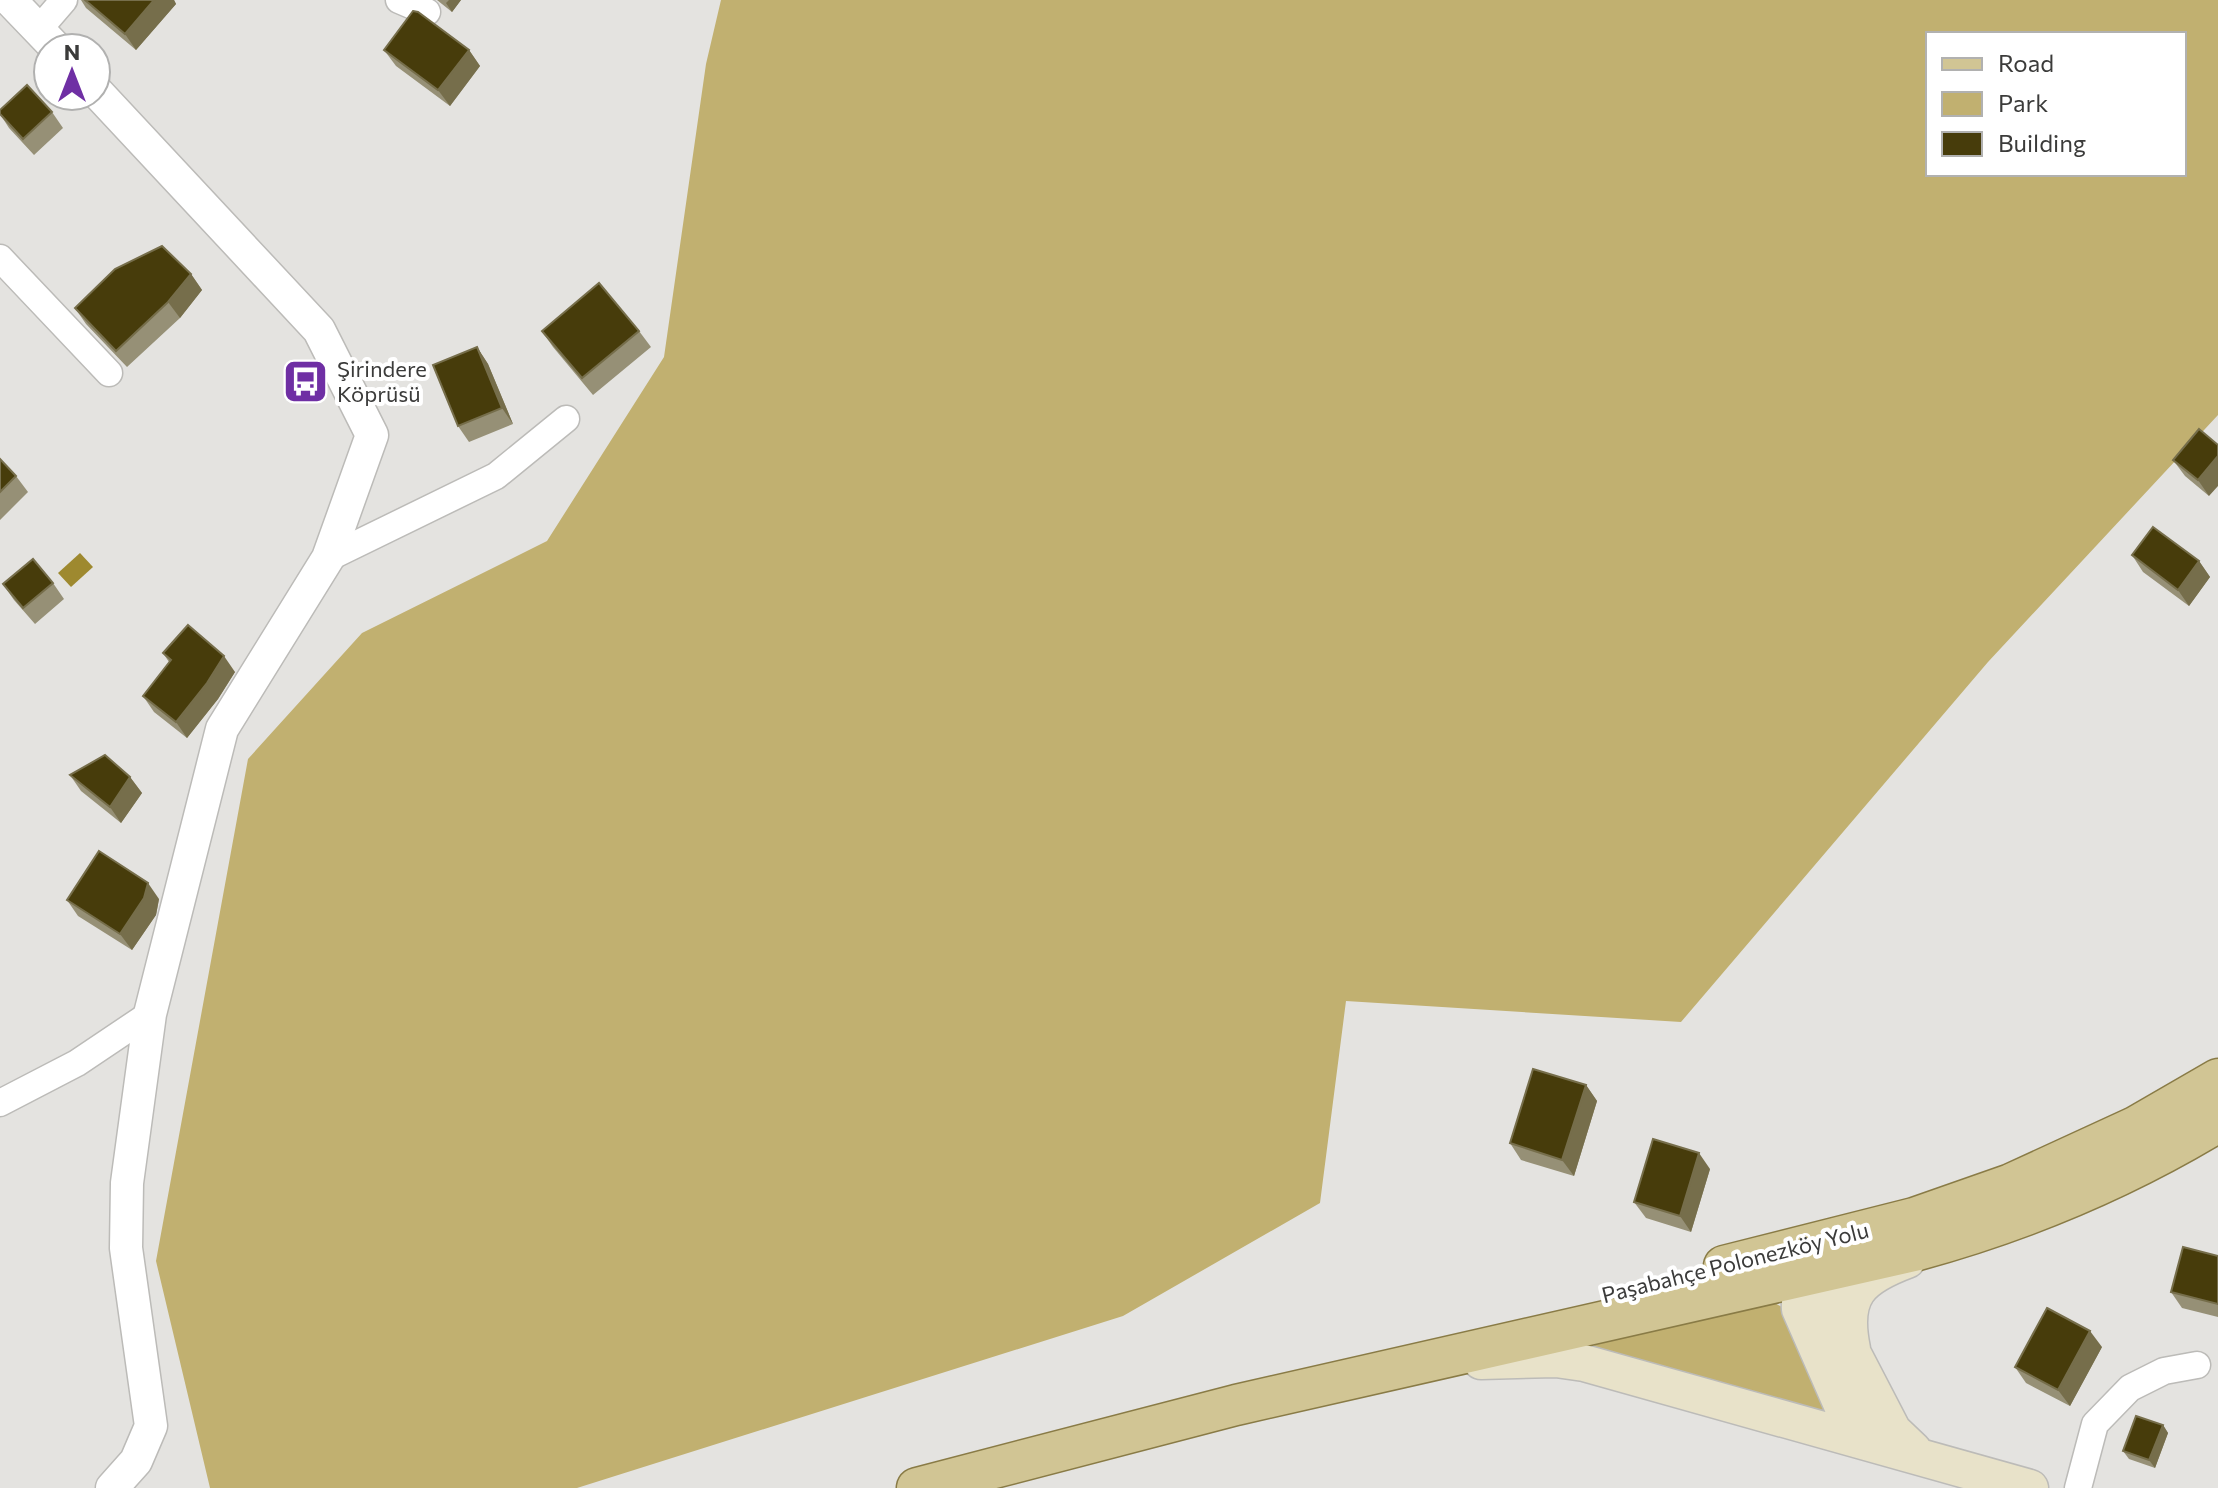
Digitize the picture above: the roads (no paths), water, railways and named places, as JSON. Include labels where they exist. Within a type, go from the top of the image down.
[{"type":"main road","name":"Paşabahçe Polonezköy Yolu","points":[[1236,1405],[1532,1311],[1773,1255],[1914,1218],[2011,1184],[2135,1127],[2218,1079]]},
{"type":"main road","name":"Paşabahçe Polonezköy Yolu","points":[[917,1488],[1236,1405],[1812,1275],[1979,1233],[2089,1190],[2218,1122]]},
{"type":"main road","points":[[1861,1230],[1839,1243],[1803,1286],[1799,1298],[1800,1309],[1842,1405],[1865,1432],[1883,1443],[1932,1461]]},
{"type":"main road","points":[[1855,1362],[1847,1325],[1858,1289],[1870,1276],[1979,1233]]},
{"type":"main road","points":[[1773,1255],[1794,1257],[1812,1275],[1893,1431],[1909,1447],[1932,1461]]},
{"type":"main road","points":[[1400,1367],[1522,1359],[1584,1363],[2030,1488]]},
{"type":"street","points":[[10,0],[40,32]]},
{"type":"street","points":[[50,32],[64,0]]},
{"type":"street","points":[[399,0],[427,12]]},
{"type":"street","points":[[112,108],[319,330],[372,435],[328,558],[222,729],[150,1014],[127,1183],[126,1248],[151,1426],[136,1461],[112,1488]]},
{"type":"street","points":[[0,258],[109,373]]},
{"type":"street","points":[[328,558],[496,476],[566,419]]},
{"type":"street","points":[[0,1103],[77,1063],[150,1014]]},
{"type":"street","points":[[2078,1488],[2095,1424],[2130,1388],[2164,1371],[2197,1365]]},
{"type":"place","name":"Şirindere Köprüsü","points":[[306,381]]}]
